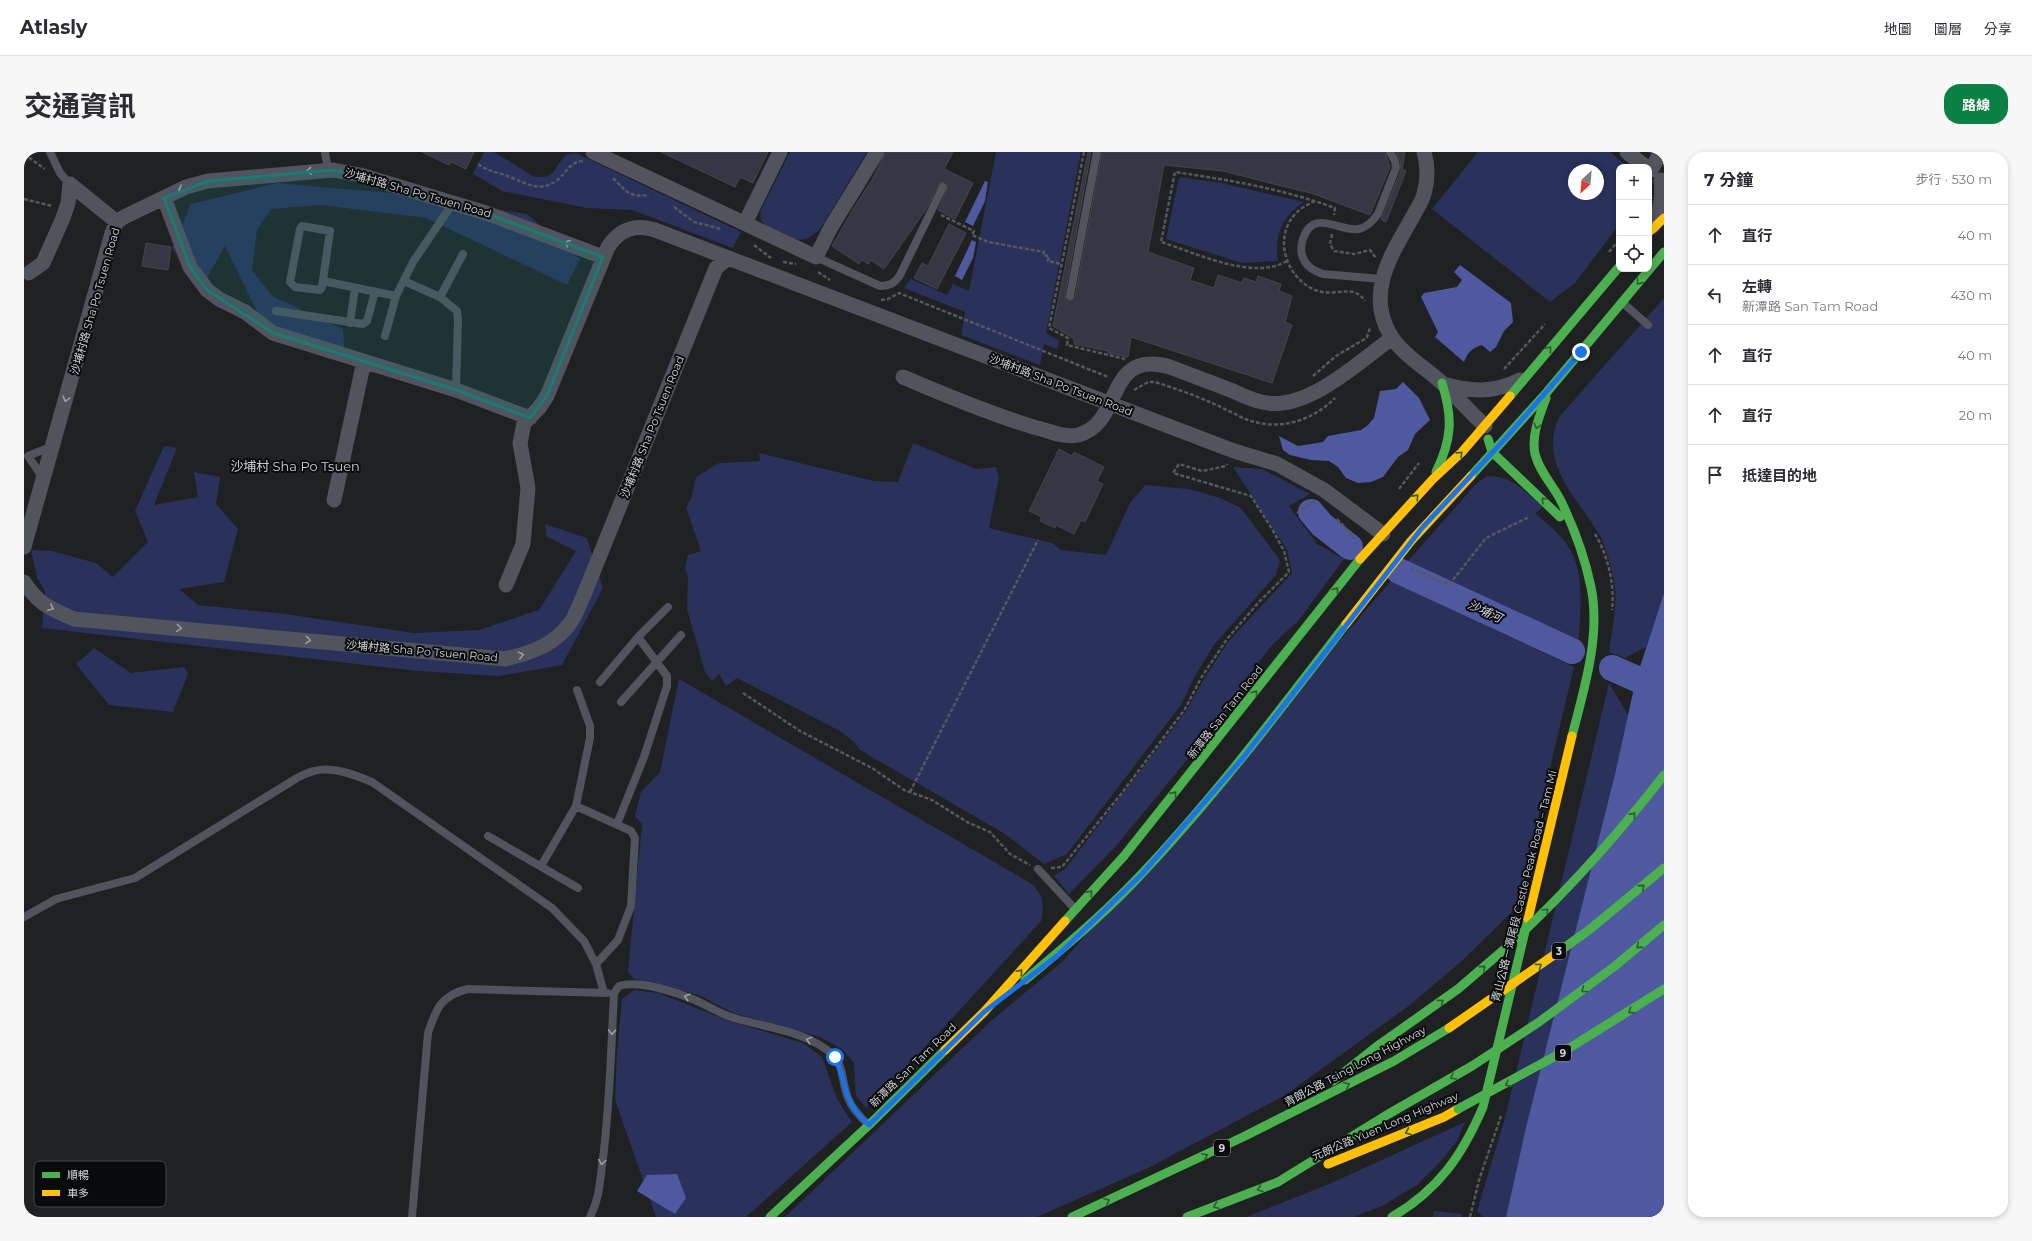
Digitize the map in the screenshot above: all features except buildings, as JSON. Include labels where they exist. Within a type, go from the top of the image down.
[{"type":"main road","points":[[1652,229],[1664,218]]},
{"type":"main road","name":"青山公路－潭尾段 Castle Peak Road – Tam Mi","points":[[1392,1217],[1418,1200],[1438,1182],[1456,1161],[1472,1135],[1483,1107],[1574,731],[1590,656],[1593,612],[1591,588],[1580,548],[1560,500],[1544,476],[1535,453],[1534,440],[1549,389],[1664,252]]},
{"type":"main road","points":[[1485,426],[1523,379],[1616,270]]},
{"type":"main road","points":[[1433,479],[1446,452],[1449,441],[1450,416],[1442,383]]},
{"type":"main road","name":"新潭路 San Tam Road","points":[[984,1012],[1057,956],[1142,874],[1242,759],[1422,528],[1492,452],[1508,441],[1549,389]]},
{"type":"main road","points":[[1485,426],[1508,441]]},
{"type":"main road","points":[[1485,426],[1492,452]]},
{"type":"main road","name":"新潭路 San Tam Road","points":[[770,1217],[869,1125],[984,1012],[1129,850],[1362,557],[1392,535],[1433,479],[1462,452],[1485,426]]},
{"type":"main road","name":"青山公路－潭尾段 Castle Peak Road – Tam Mi","points":[[1492,452],[1533,489],[1571,528]]},
{"type":"main road","points":[[1527,460],[1544,476]]},
{"type":"main road","points":[[1392,535],[1422,528]]},
{"type":"main road","name":"9","points":[[1299,1108],[1376,1047],[1406,1028],[1458,989],[1535,922],[1589,867],[1642,804],[1664,775]]},
{"type":"main road","name":"青朗公路 Tsing Long Highway","points":[[1072,1217],[1170,1173],[1274,1122],[1420,1047],[1498,995],[1589,930],[1664,868]]},
{"type":"main road","points":[[1278,1182],[1385,1116],[1435,1089],[1513,1040],[1615,966],[1664,925]]},
{"type":"main road","name":"元朗公路 Yuen Long Highway","points":[[1278,1182],[1410,1131],[1523,1077],[1600,1031],[1664,990]]},
{"type":"main road","name":"9","points":[[1187,1217],[1278,1182]]},
{"type":"street","points":[[593,152],[816,257],[831,227],[877,152]]},
{"type":"street","points":[[745,223],[780,152]]},
{"type":"street","points":[[1424,152],[1427,162],[1427,179],[1424,195],[1395,249],[1381,279],[1381,311],[1385,325],[1392,338],[1442,383],[1485,426]]},
{"type":"street","points":[[1627,152],[1654,174],[1662,193],[1661,206],[1652,226]]},
{"type":"street","points":[[1654,174],[1661,152]]},
{"type":"street","name":"沙埔村路 Sha Po Tsuen Road","points":[[24,547],[54,445],[112,233],[117,222],[124,217],[186,187],[208,181],[328,170],[360,174],[486,213],[604,257],[614,238],[623,231],[633,227],[644,227],[1123,409],[1234,450],[1277,464],[1324,490],[1392,535]]},
{"type":"street","points":[[29,273],[42,262],[68,204],[65,179]]},
{"type":"street","points":[[65,179],[117,222]]},
{"type":"street","points":[[164,198],[190,267],[208,290],[219,298],[246,312],[278,335],[456,390],[530,418]]},
{"type":"street","points":[[506,585],[523,544],[528,488],[520,443],[524,423],[530,418],[547,396],[604,257]]},
{"type":"street","name":"沙埔村路 Sha Po Tsuen Road","points":[[24,582],[33,596],[44,605],[74,619],[505,658],[532,652],[555,640],[571,622],[574,616],[716,268],[727,259]]},
{"type":"street","points":[[903,376],[1008,420],[1063,435],[1078,435],[1092,429],[1102,419],[1122,377],[1132,369],[1144,364],[1158,364],[1250,399],[1268,403],[1287,403],[1305,399],[1392,338]]},
{"type":"street","points":[[334,500],[364,361]]},
{"type":"street","points":[[1442,383],[1465,390],[1489,391],[1507,387],[1523,379]]},
{"type":"lane","points":[[50,152],[65,179]]},
{"type":"lane","points":[[326,152],[328,170]]},
{"type":"lane","points":[[1070,296],[1097,152]]},
{"type":"lane","points":[[1381,279],[1323,274],[1309,266],[1301,251],[1304,235],[1316,224],[1325,222],[1333,223],[1342,228],[1351,230],[1360,229],[1368,225],[1378,214],[1396,168],[1396,161],[1390,152]]},
{"type":"lane","points":[[816,257],[880,286],[888,286],[896,282],[943,187]]},
{"type":"lane","points":[[385,336],[396,296],[413,262],[453,203]]},
{"type":"lane","points":[[302,226],[330,231],[323,281],[322,287],[317,290],[295,287],[290,282],[300,229],[302,226]]},
{"type":"lane","points":[[440,297],[463,254]]},
{"type":"lane","points":[[323,281],[396,296]]},
{"type":"lane","points":[[404,281],[440,297],[457,311],[456,390]]},
{"type":"lane","points":[[350,323],[355,288]]},
{"type":"lane","points":[[276,311],[363,324],[367,321],[375,292]]},
{"type":"lane","points":[[1622,303],[1648,325]]},
{"type":"lane","points":[[44,479],[26,455],[54,445]]},
{"type":"lane","points":[[600,682],[638,637],[668,607]]},
{"type":"lane","points":[[622,702],[681,635]]},
{"type":"lane","points":[[617,824],[644,757],[667,686],[667,676],[638,637]]},
{"type":"lane","points":[[541,866],[576,806],[590,738],[590,726],[577,690]]},
{"type":"lane","points":[[24,917],[56,899],[135,878],[297,778],[315,770],[334,771],[350,774],[372,782],[552,908],[584,941],[596,964],[604,993]]},
{"type":"lane","points":[[576,806],[617,824],[631,832],[635,838],[631,906],[618,940],[596,964]]},
{"type":"lane","points":[[488,836],[578,888]]},
{"type":"lane","points":[[1038,869],[1075,909]]},
{"type":"lane","points":[[590,1217],[598,1203],[611,1084],[614,993],[618,986],[634,984],[666,991],[694,999],[732,1017],[814,1041],[835,1057],[840,1066],[848,1098],[854,1109],[869,1125]]},
{"type":"lane","points":[[412,1217],[428,1033],[435,1011],[443,1001],[454,992],[468,989],[614,993]]},
{"type":"path","points":[[1084,152],[1049,328],[1068,338],[1067,345],[1131,360]]},
{"type":"path","points":[[24,154],[52,175],[65,179]]},
{"type":"path","points":[[1287,261],[1279,266],[1242,268],[1161,242],[1175,172],[1263,187],[1335,208],[1330,244],[1334,251],[1354,254],[1370,250],[1375,258],[1380,254]]},
{"type":"path","points":[[24,199],[48,207],[68,204]]},
{"type":"path","points":[[1315,201],[1298,210],[1287,226],[1283,246],[1287,261],[1294,273],[1311,288],[1325,293],[1345,290],[1355,292],[1363,297],[1367,308]]},
{"type":"path","points":[[932,210],[974,230],[972,235],[988,242],[1044,252],[1043,255],[1049,256],[1048,261],[1061,264]]},
{"type":"path","points":[[1308,379],[1336,356],[1363,340],[1369,332],[1370,322]]},
{"type":"path","points":[[1123,409],[1127,398],[1136,388],[1148,382],[1155,382],[1211,402],[1249,420],[1273,424],[1284,424],[1308,418],[1318,413],[1328,406],[1340,393]]},
{"type":"path","points":[[1397,491],[1420,462]]},
{"type":"path","points":[[744,693],[800,731],[872,768],[910,792],[932,800],[967,822],[990,832],[1010,854],[1038,869],[1062,867],[1121,794],[1185,709],[1201,678],[1227,640],[1259,602],[1289,572],[1284,551],[1272,529],[1250,496],[1173,473],[1179,464],[1202,471],[1226,466]]},
{"type":"path","points":[[1297,513],[1318,498],[1324,490]]},
{"type":"path","points":[[1410,567],[1449,585],[1486,538],[1530,517]]},
{"type":"path","points":[[910,792],[1038,540]]},
{"type":"path","points":[[1470,1217],[1479,1180],[1501,1116]]},
{"type":"highlighted area","points":[[333,170],[360,175],[486,213],[603,257],[547,396],[530,418],[456,390],[273,333],[207,290],[190,267],[164,198],[208,181]]},
{"type":"shaded area","points":[[484,152],[494,152],[533,176],[541,177],[554,172],[566,155],[576,153],[741,232],[733,248],[632,210],[587,208],[502,191],[473,174]]},
{"type":"shaded area","points":[[790,152],[867,152],[820,229],[806,239],[800,240],[786,236],[769,228],[763,223],[760,217],[761,210]]},
{"type":"shaded area","points":[[996,152],[1081,152],[1046,333],[1059,341],[1057,349],[1044,344],[1040,365],[961,335],[965,312],[904,288],[911,279],[947,295],[953,284],[969,291]]},
{"type":"shaded area","points":[[1478,152],[1610,152],[1624,164],[1616,164],[1616,229],[1575,283],[1550,302],[1432,209]]},
{"type":"shaded area","points":[[1179,177],[1221,183],[1304,202],[1290,214],[1281,227],[1277,243],[1278,261],[1242,263],[1166,239]]},
{"type":"shaded area","points":[[985,181],[988,182],[985,201],[973,226],[965,222]]},
{"type":"shaded area","points":[[277,183],[391,193],[527,214],[580,259],[567,285],[426,218],[321,205],[271,209],[257,230],[252,270],[272,296],[343,329],[345,360],[267,332],[225,246],[199,292],[172,248],[191,204]]},
{"type":"shaded area","points":[[972,240],[976,242],[973,258],[962,280],[955,276]]},
{"type":"shaded area","points":[[1460,265],[1511,303],[1513,322],[1504,331],[1496,347],[1490,352],[1482,345],[1479,346],[1471,351],[1464,362],[1435,337],[1438,332],[1421,297],[1424,293],[1457,287],[1462,280],[1454,272]]},
{"type":"shaded area","points":[[1664,298],[1664,593],[1646,647],[1625,658],[1609,652],[1615,604],[1615,585],[1606,550],[1600,536],[1571,493],[1556,464],[1553,449],[1554,433],[1560,416]]},
{"type":"shaded area","points":[[1403,382],[1419,398],[1430,420],[1415,434],[1408,450],[1398,457],[1383,477],[1371,482],[1358,483],[1346,478],[1338,467],[1329,461],[1311,460],[1290,455],[1283,450],[1279,436],[1298,446],[1323,442],[1328,436],[1361,430],[1374,418],[1380,391],[1396,389]]},
{"type":"shaded area","points":[[913,443],[976,469],[996,467],[999,477],[989,528],[1052,543],[1061,550],[1106,555],[1130,503],[1145,485],[1189,489],[1220,498],[1241,508],[1280,560],[1276,575],[1214,645],[1195,676],[1181,705],[1067,854],[1044,864],[1005,834],[860,750],[854,742],[840,731],[737,678],[726,686],[719,674],[712,681],[705,672],[687,609],[688,577],[685,568],[688,555],[701,551],[686,508],[691,499],[696,477],[719,463],[760,461],[759,453],[874,481],[898,482]]},
{"type":"shaded area","points":[[164,446],[177,448],[154,505],[198,497],[194,472],[220,477],[216,504],[238,529],[224,582],[179,589],[198,605],[285,614],[414,633],[479,630],[539,610],[576,551],[546,536],[545,524],[587,538],[603,588],[562,665],[499,676],[418,671],[42,628],[45,592],[37,577],[31,550],[52,551],[96,563],[113,577],[148,542],[135,511]]},
{"type":"shaded area","points":[[1233,467],[1262,469],[1310,494],[1289,506],[1317,544],[1344,559],[1299,620],[1273,644],[1244,681],[1231,706],[1117,845],[1069,894],[1054,876],[1065,869],[1187,710],[1202,682],[1228,642],[1292,573],[1287,550]]},
{"type":"shaded area","points":[[1487,476],[1504,479],[1524,490],[1543,507],[1535,513],[1566,543],[1577,565],[1579,578],[1581,603],[1579,640],[1408,561],[1476,484]]},
{"type":"shaded area","points":[[1391,581],[1574,667],[1517,907],[1465,958],[1410,1005],[1284,1096],[1148,1168],[1037,1217],[785,1217],[992,1020],[1063,961]]},
{"type":"shaded area","points":[[1664,593],[1664,1217],[1506,1217],[1526,1127],[1615,774],[1636,679]]},
{"type":"shaded area","points":[[94,648],[131,673],[184,667],[188,674],[173,712],[109,705],[76,664]]},
{"type":"shaded area","points":[[679,679],[1032,884],[1041,897],[1043,910],[1041,921],[948,1023],[866,1108],[856,1096],[854,1063],[842,1049],[820,1037],[733,1013],[699,995],[634,979],[628,972],[642,824],[635,816],[641,792],[660,772]]},
{"type":"shaded area","points":[[1609,683],[1628,715],[1615,774],[1526,1127],[1506,1217],[1483,1217],[1477,1211],[1505,1118]]},
{"type":"shaded area","points":[[634,990],[658,993],[732,1022],[803,1043],[822,1057],[837,1099],[852,1122],[746,1217],[656,1217],[615,1100],[617,1053],[622,999]]},
{"type":"shaded area","points":[[1465,1122],[1457,1141],[1441,1161],[1417,1185],[1382,1206],[1353,1217],[1246,1217],[1329,1184]]},
{"type":"shaded area","points":[[677,1174],[686,1198],[675,1214],[637,1191],[647,1175]]},
{"type":"shaded area","points":[[1434,1211],[1462,1214],[1462,1217],[1433,1217]]},
{"type":"waterway","name":"沙埔河","points":[[1311,512],[1322,525],[1350,547]]},
{"type":"waterway","name":"沙埔河","points":[[1399,571],[1572,651]]},
{"type":"waterway","name":"沙埔河","points":[[1612,668],[1664,691]]},
{"type":"traffic: fast","points":[[1471,476],[1547,392],[1664,252]]},
{"type":"traffic: fast","points":[[1510,396],[1616,271]]},
{"type":"traffic: fast","points":[[1436,472],[1448,439],[1449,428],[1448,407],[1442,383]]},
{"type":"traffic: fast","points":[[1546,398],[1535,432],[1535,454],[1543,473],[1558,495],[1575,532],[1589,576],[1594,606],[1593,643],[1590,662],[1572,736]]},
{"type":"traffic: fast","points":[[1488,439],[1492,452],[1560,517]]},
{"type":"traffic: fast","points":[[1065,921],[1124,856],[1360,559]]},
{"type":"traffic: fast","points":[[1025,980],[1106,910],[1188,823],[1242,758],[1346,624]]},
{"type":"traffic: fast","points":[[1507,947],[1570,886],[1609,843],[1664,775]]},
{"type":"traffic: fast","points":[[1554,955],[1589,930],[1664,868]]},
{"type":"traffic: fast","points":[[1392,1217],[1423,1195],[1447,1170],[1475,1125],[1483,1107],[1528,919]]},
{"type":"traffic: fast","points":[[1615,966],[1664,925]]},
{"type":"traffic: fast","points":[[1333,1081],[1376,1047],[1458,989],[1507,947]]},
{"type":"traffic: fast","points":[[1472,1066],[1539,1022],[1615,966]]},
{"type":"traffic: fast","points":[[1458,1109],[1563,1052],[1664,989]]},
{"type":"traffic: fast","points":[[1072,1217],[1243,1137],[1394,1061],[1449,1028]]},
{"type":"traffic: fast","points":[[770,1217],[869,1125],[945,1050]]},
{"type":"traffic: fast","points":[[1187,1217],[1278,1182],[1385,1116],[1472,1066]]},
{"type":"traffic: slow","points":[[1652,229],[1664,218]]},
{"type":"traffic: slow","points":[[1360,559],[1433,479],[1462,452],[1510,396]]},
{"type":"traffic: slow","points":[[1346,624],[1411,541],[1471,476]]},
{"type":"traffic: slow","points":[[1528,919],[1572,736]]},
{"type":"traffic: slow","points":[[945,1050],[984,1012],[1065,921]]},
{"type":"traffic: slow","points":[[1449,1028],[1554,955]]},
{"type":"traffic: slow","points":[[1328,1164],[1444,1117],[1458,1109]]},
{"type":"district","name":"沙埔村 Sha Po Tsuen","points":[[295,466]]},
{"type":"route","points":[[835,1057],[840,1066],[848,1098],[854,1109],[869,1125],[984,1012],[1057,956],[1142,874],[1242,759],[1390,567],[1422,528],[1505,439],[1581,352]]}]
